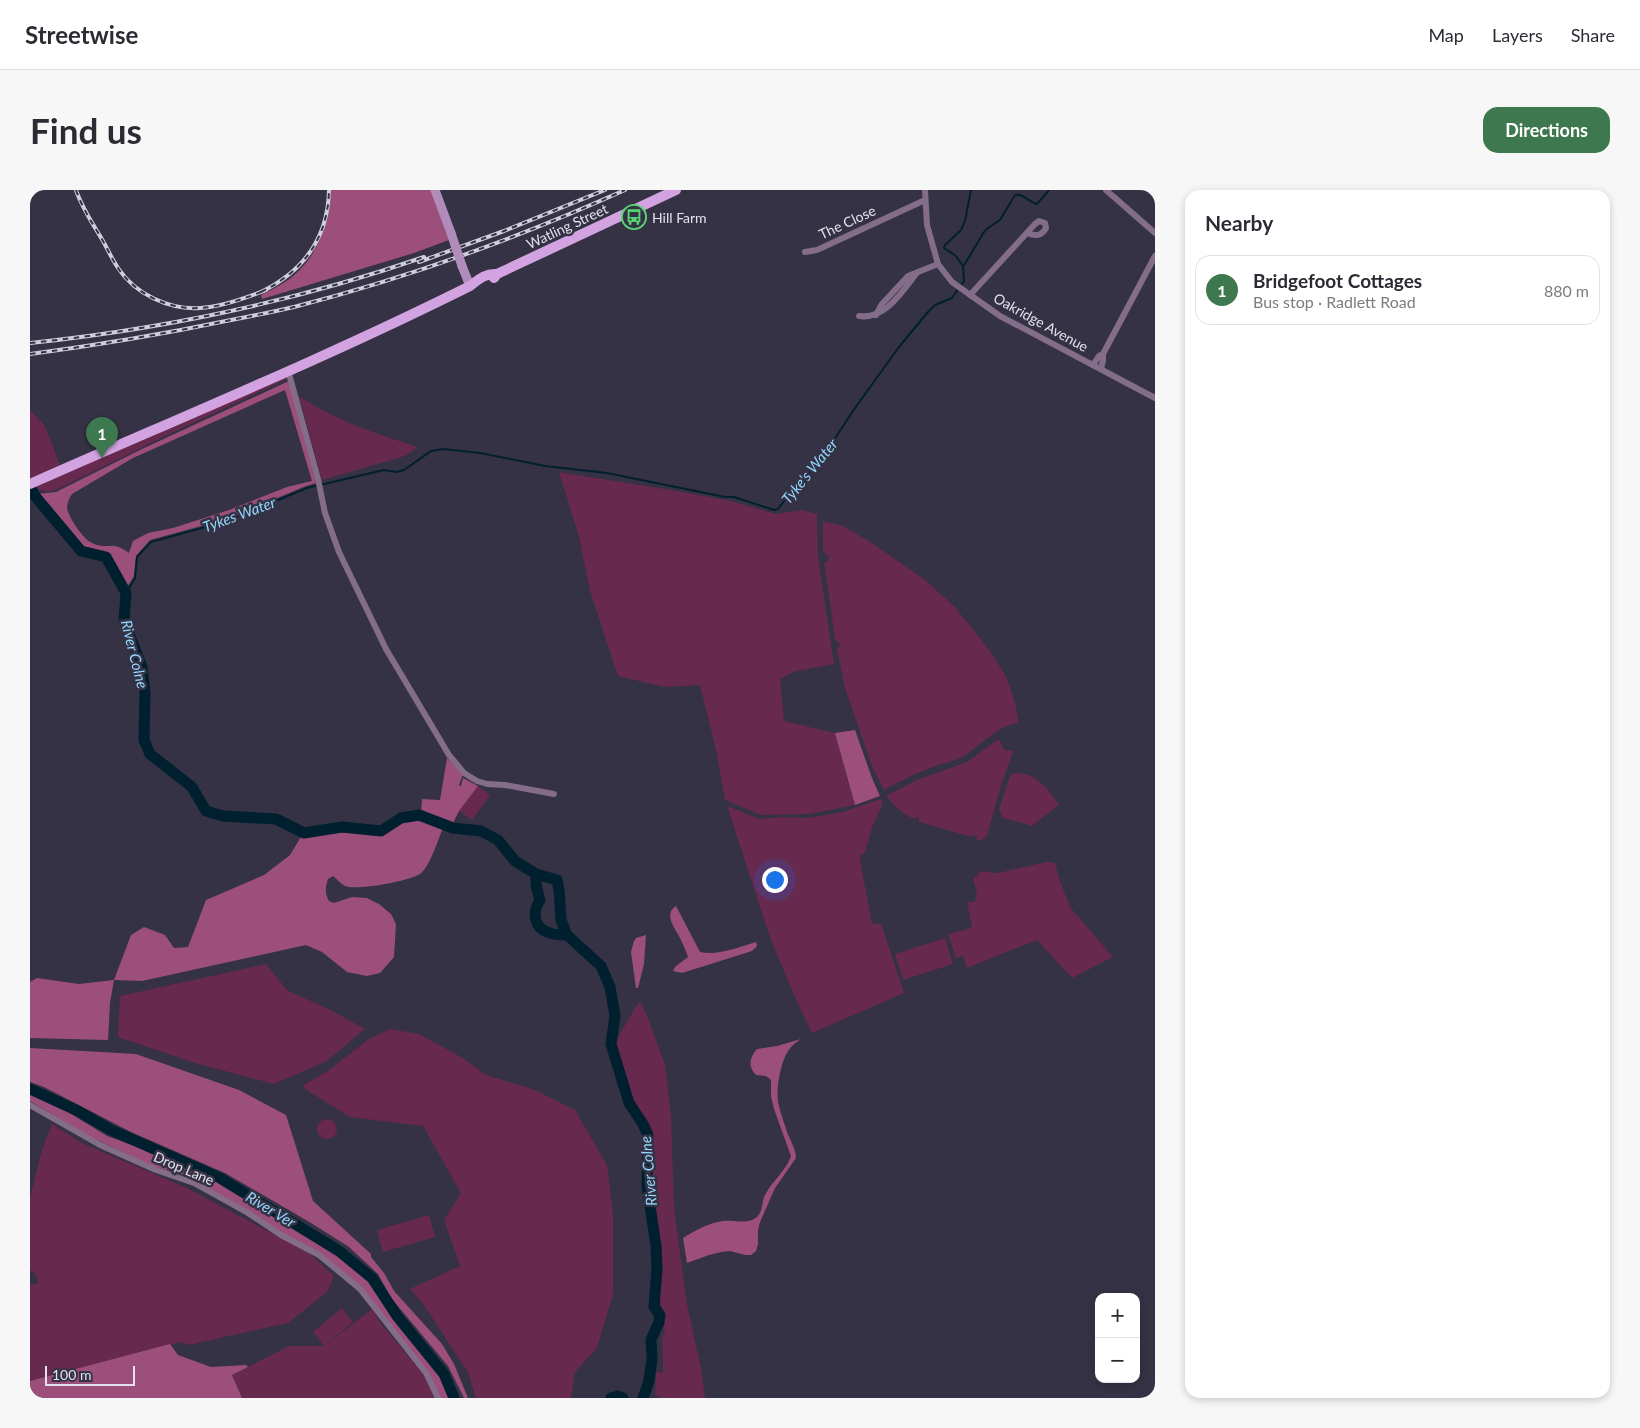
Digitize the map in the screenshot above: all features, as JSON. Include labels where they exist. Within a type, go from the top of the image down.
[{"type":"main road","points":[[435,190],[470,286]]},
{"type":"main road","name":"Watling Street","points":[[33,483],[288,370],[470,286],[494,279],[497,274],[676,190]]},
{"type":"street","name":"Oakridge Avenue","points":[[925,190],[927,225],[938,264],[948,278],[1000,316],[1155,398]]},
{"type":"street","points":[[1106,190],[1155,234]]},
{"type":"street","name":"The Close","points":[[805,252],[817,250],[925,200]]},
{"type":"street","points":[[970,295],[1026,233]]},
{"type":"street","points":[[1093,365],[1099,356],[1103,354],[1155,256]]},
{"type":"street","points":[[859,316],[876,315],[884,310],[917,274],[938,264]]},
{"type":"street","points":[[1101,369],[1104,360],[1103,354]]},
{"type":"street","points":[[288,370],[326,514],[339,552],[386,649],[449,755],[464,773],[477,781],[554,794]]},
{"type":"street","name":"Drop Lane","points":[[30,1105],[100,1145],[156,1170],[194,1183],[319,1255],[360,1289],[426,1373],[438,1398]]},
{"type":"shaded area","points":[[331,190],[431,190],[449,240],[414,253],[262,299],[261,295],[296,274],[313,253],[324,229]]},
{"type":"shaded area","points":[[284,377],[289,378],[56,490],[47,492],[39,490],[36,485],[179,425]]},
{"type":"shaded area","points":[[289,381],[316,483],[227,519],[150,540],[136,556],[134,576],[126,589],[107,555],[81,549],[36,494],[56,492],[142,449]],"holes":[[[285,390],[312,481],[287,487],[229,510],[173,528],[148,533],[133,541],[129,553],[117,546],[97,545],[88,541],[77,528],[67,508],[72,494],[133,458]]]},
{"type":"shaded area","points":[[299,396],[312,405],[341,419],[418,447],[405,456],[322,480]]},
{"type":"shaded area","points":[[30,410],[45,426],[60,465],[30,478]]},
{"type":"shaded area","points":[[559,472],[689,493],[730,501],[776,514],[802,510],[817,514],[818,556],[834,664],[793,672],[780,679],[784,721],[835,733],[855,805],[809,814],[761,815],[725,800],[716,750],[700,685],[664,687],[618,676],[590,591],[579,537]]},
{"type":"shaded area","points":[[823,521],[843,526],[867,540],[924,579],[955,607],[987,647],[1006,676],[1019,723],[1012,724],[998,731],[962,757],[924,770],[884,790],[872,766],[845,688],[837,649],[840,645],[835,639],[824,562],[827,562],[829,557],[823,551]]},
{"type":"shaded area","points":[[855,730],[880,796],[855,805],[835,733]]},
{"type":"shaded area","points":[[999,739],[1004,750],[1013,751],[987,836],[981,840],[977,840],[977,836],[974,835],[972,837],[919,822],[919,818],[916,817],[914,819],[906,815],[886,796],[917,780],[967,762]]},
{"type":"shaded area","points":[[447,758],[463,774],[459,785],[461,786],[463,778],[478,786],[459,811],[452,825],[421,814],[422,799],[440,800]]},
{"type":"shaded area","points":[[1015,773],[1022,773],[1035,778],[1046,788],[1059,805],[1032,826],[1003,818],[999,809],[1010,776]]},
{"type":"shaded area","points":[[478,786],[490,795],[472,820],[459,811]]},
{"type":"shaded area","points":[[881,799],[883,803],[860,860],[872,924],[881,923],[904,993],[812,1033],[771,940],[727,806],[760,819],[783,817],[808,818],[843,812]]},
{"type":"shaded area","points":[[418,817],[444,825],[427,865],[420,874],[414,877],[360,887],[345,886],[333,876],[328,879],[326,890],[329,901],[334,903],[352,897],[367,898],[379,904],[391,914],[396,924],[394,957],[380,973],[367,976],[347,972],[322,952],[306,945],[142,981],[114,980],[131,935],[144,927],[165,935],[174,948],[188,947],[206,900],[264,875],[290,855],[302,835],[326,832],[380,833],[399,821]]},
{"type":"shaded area","points":[[1047,862],[1055,863],[1070,907],[1113,957],[1072,978],[1037,940],[967,968],[963,956],[956,958],[948,934],[972,928],[967,902],[974,902],[977,894],[973,880],[981,871],[997,873]]},
{"type":"shaded area","points":[[676,906],[700,952],[721,952],[756,942],[757,946],[752,951],[682,973],[673,971],[675,967],[688,957],[670,917],[672,909]]},
{"type":"shaded area","points":[[646,935],[644,964],[638,988],[636,988],[631,952],[636,938]]},
{"type":"shaded area","points":[[945,938],[953,964],[903,980],[895,954]]},
{"type":"shaded area","points":[[266,964],[288,991],[329,1009],[365,1029],[327,1061],[274,1084],[195,1063],[118,1037],[120,996]]},
{"type":"shaded area","points":[[37,978],[79,984],[114,980],[110,1003],[108,1040],[30,1038],[30,982]]},
{"type":"shaded area","points":[[640,1001],[665,1065],[671,1115],[674,1207],[687,1305],[701,1368],[705,1398],[661,1398],[655,1395],[656,1372],[663,1373],[662,1335],[665,1335],[658,1284],[659,1256],[650,1185],[651,1142],[649,1132],[643,1120],[631,1103],[613,1046]]},
{"type":"shaded area","points":[[390,1029],[419,1034],[463,1058],[486,1075],[535,1090],[575,1110],[607,1165],[613,1213],[613,1294],[597,1348],[575,1372],[571,1398],[476,1398],[468,1372],[424,1305],[410,1289],[460,1266],[444,1220],[461,1193],[423,1126],[350,1117],[302,1086],[326,1072],[369,1039]]},
{"type":"shaded area","points":[[801,1039],[792,1046],[785,1057],[778,1088],[779,1106],[796,1158],[775,1188],[760,1222],[756,1251],[751,1255],[730,1251],[721,1252],[687,1263],[683,1238],[712,1223],[747,1221],[757,1217],[768,1190],[789,1161],[791,1156],[771,1096],[771,1080],[766,1076],[756,1075],[752,1069],[751,1062],[752,1056],[757,1049],[777,1046]]},
{"type":"shaded area","points":[[30,1048],[136,1054],[239,1090],[286,1115],[313,1201],[371,1254],[371,1257],[384,1273],[394,1291],[442,1344],[454,1364],[468,1398],[464,1398],[448,1366],[392,1299],[378,1274],[349,1247],[225,1173],[131,1132],[44,1087],[30,1082]]},
{"type":"shaded area","points":[[30,1094],[68,1112],[107,1136],[145,1150],[218,1182],[309,1235],[352,1263],[369,1278],[442,1375],[452,1398],[439,1398],[433,1384],[361,1288],[286,1235],[237,1204],[184,1175],[155,1167],[84,1134],[30,1101]]},
{"type":"shaded area","points":[[327,1119],[334,1122],[337,1129],[334,1136],[327,1139],[320,1136],[317,1129],[320,1122]]},
{"type":"shaded area","points":[[52,1124],[84,1144],[187,1188],[309,1253],[334,1276],[327,1292],[288,1323],[189,1345],[180,1342],[30,1381],[30,1285],[38,1284],[37,1276],[30,1270],[30,1198],[42,1150]]},
{"type":"shaded area","points":[[429,1215],[435,1237],[383,1252],[377,1230]]},
{"type":"shaded area","points":[[342,1308],[353,1322],[324,1346],[313,1332]]},
{"type":"shaded area","points":[[372,1309],[382,1325],[424,1375],[435,1398],[242,1398],[232,1375],[289,1346],[324,1346]]},
{"type":"shaded area","points":[[170,1344],[178,1355],[211,1367],[246,1365],[248,1367],[232,1375],[242,1398],[30,1398],[30,1381]]},
{"type":"waterway","points":[[963,266],[956,256],[944,248],[961,230],[965,221],[971,190]]},
{"type":"waterway","name":"Tyke's Water","points":[[961,285],[964,281],[963,267],[984,232],[1000,220],[1015,195],[1021,195],[1037,204],[1049,190]]},
{"type":"waterway","name":"Tyke's Water","points":[[126,593],[135,578],[137,557],[151,542],[227,521],[307,488],[384,470],[396,472],[404,470],[431,451],[443,449],[480,453],[545,466],[607,473],[725,497],[734,497],[774,510],[778,509],[802,477],[814,469],[899,347],[935,305],[952,298],[958,289]]},
{"type":"waterway","name":"River Colne","points":[[30,487],[35,496],[81,551],[106,557],[126,593],[124,621],[142,667],[145,693],[144,740],[150,754],[192,787],[206,811],[223,816],[276,819],[304,833],[342,827],[381,831],[401,818],[419,815],[453,828],[481,831],[498,840],[515,861],[536,874],[557,880],[561,920],[567,935],[601,966],[610,987],[615,1016],[611,1044],[629,1103],[648,1135],[647,1186],[656,1246],[657,1268],[654,1307],[660,1315],[651,1340],[652,1358],[649,1381],[643,1398]]},
{"type":"waterway","name":"River Colne","points":[[536,874],[536,886],[540,900],[535,914],[537,924],[544,931],[556,935],[567,935]]},
{"type":"waterway","name":"River Ver","points":[[30,1089],[78,1111],[111,1130],[220,1178],[339,1251],[372,1278],[397,1316],[444,1374],[454,1398]]},
{"type":"waterway","name":"River Colne","points":[[611,1398],[618,1396],[623,1398]]},
{"type":"railway","points":[[76,190],[78,197],[118,268],[143,293],[176,306],[200,308],[225,304],[266,290]]},
{"type":"railway","points":[[261,292],[290,274],[311,251],[324,223],[328,207],[329,190]]},
{"type":"railway","points":[[419,262],[504,231],[605,190]]},
{"type":"railway","points":[[30,354],[181,330],[278,311],[336,296],[462,256],[585,208],[625,190]]},
{"type":"railway","points":[[30,343],[130,330],[229,311],[328,287],[424,257]]},
{"type":"place","name":"Hill Farm","points":[[634,217]]},
{"type":"place","name":"Bridgefoot Cottages","points":[[102,458]]},
{"type":"water label","name":"Tykes Water","points":[[239,514]]}]
